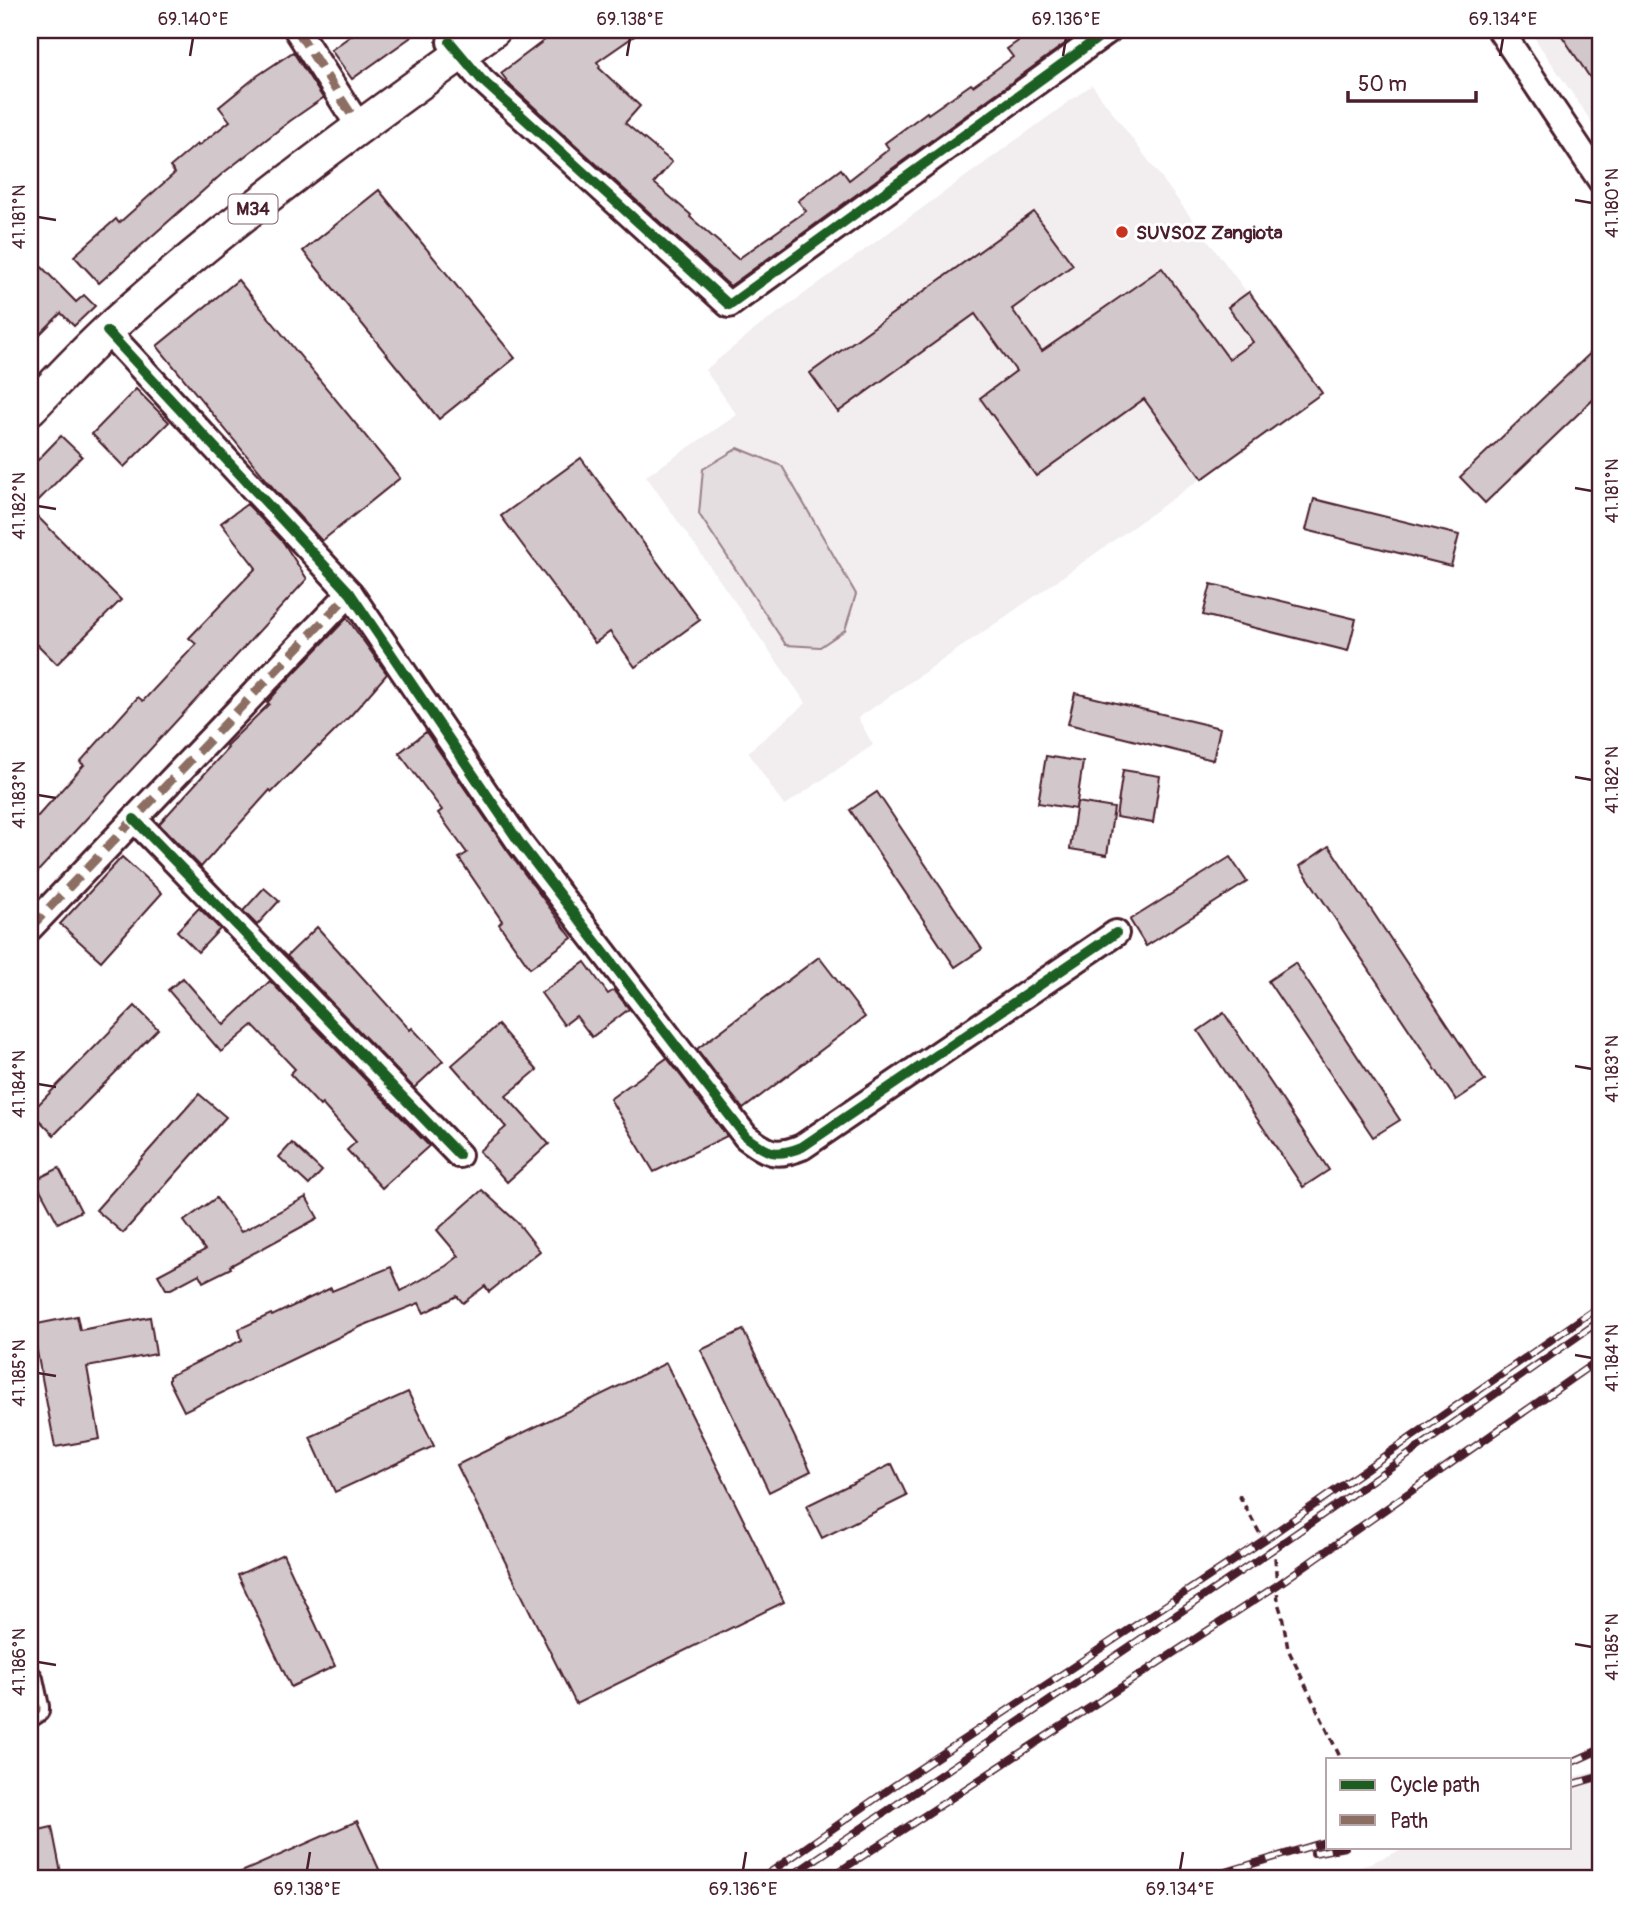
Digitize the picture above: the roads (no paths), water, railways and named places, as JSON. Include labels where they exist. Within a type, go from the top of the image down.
[{"type":"main road","name":"M34","points":[[30,387],[108,309],[192,236],[351,114],[459,42],[494,30]]},
{"type":"main road","name":"M34","points":[[30,409],[107,331],[199,251],[459,42]]},
{"type":"street","points":[[297,30],[351,114]]},
{"type":"street","points":[[459,42],[481,79],[729,305],[1109,30]]},
{"type":"street","points":[[1500,30],[1601,181]]},
{"type":"street","points":[[107,331],[350,593],[519,842],[746,1137],[765,1152],[786,1154],[802,1147],[1116,933]]},
{"type":"street","points":[[30,928],[350,593]]},
{"type":"street","points":[[134,819],[458,1155]]},
{"type":"street","points":[[30,1679],[36,1707],[30,1714]]},
{"type":"railway","points":[[762,1878],[895,1785],[1264,1540],[1601,1305]]},
{"type":"railway","points":[[788,1878],[1272,1550],[1601,1320]]},
{"type":"railway","points":[[829,1878],[1276,1586],[1601,1358]]},
{"type":"railway","points":[[1572,1762],[1601,1749]]},
{"type":"railway","points":[[1572,1784],[1601,1776]]},
{"type":"railway","points":[[1206,1878],[1326,1842]]},
{"type":"railway","points":[[1314,1853],[1340,1848]]},
{"type":"place","name":"SUVSOZ Zangiota","points":[[1122,232]]}]
